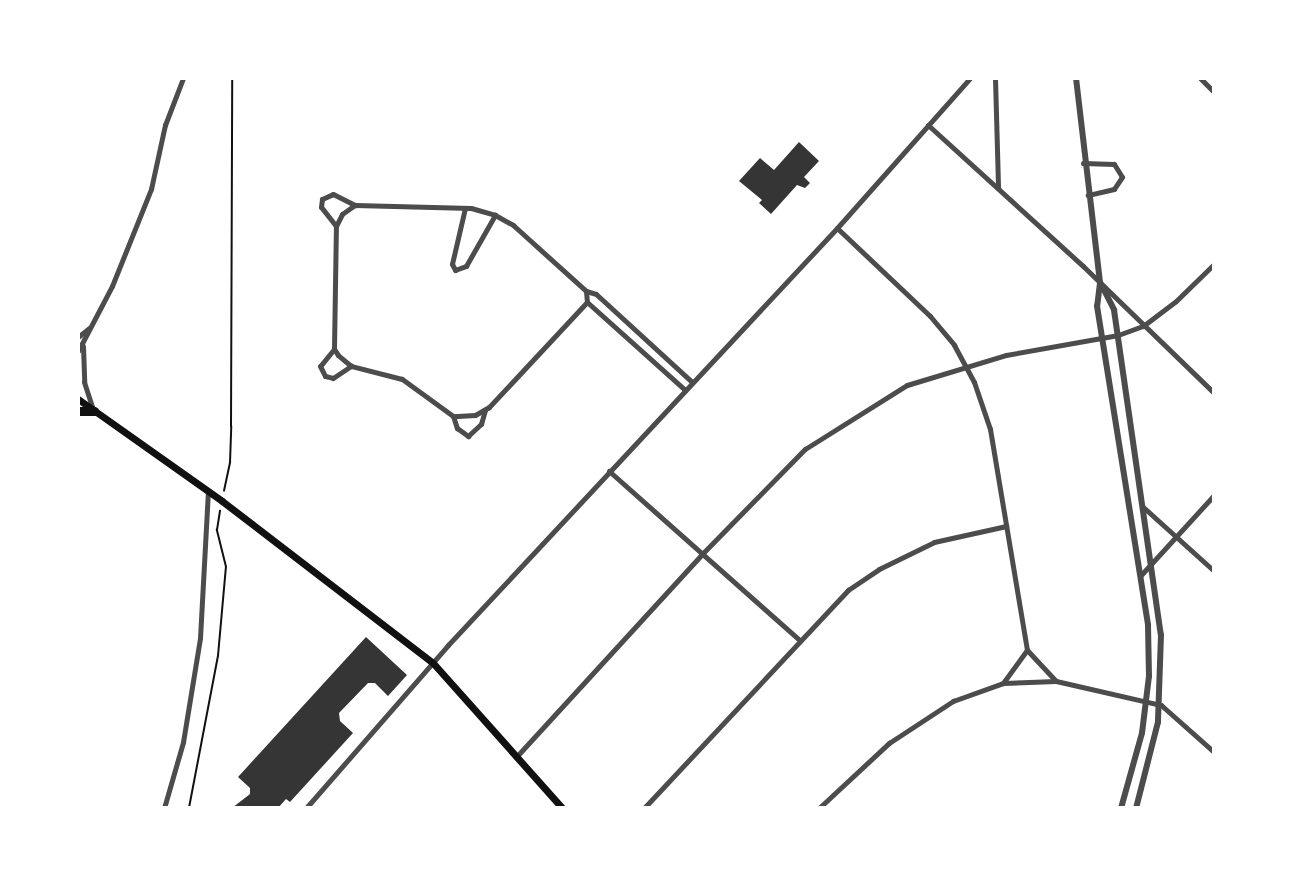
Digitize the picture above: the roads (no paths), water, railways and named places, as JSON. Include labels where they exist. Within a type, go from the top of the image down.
[{"type":"highway","points":[[78,411],[94,411]]},
{"type":"main road","points":[[78,399],[208,492],[423,654],[562,808]]},
{"type":"street","points":[[78,351],[152,189],[165,125],[183,78]]},
{"type":"street","points":[[306,808],[433,663],[837,228],[970,78]]},
{"type":"street","points":[[995,78],[998,188]]},
{"type":"street","points":[[1076,78],[1083,163],[1100,284],[1097,306],[1141,575],[1149,650],[1146,701],[1136,759],[1121,808]]},
{"type":"street","points":[[1200,78],[1214,92]]},
{"type":"street","points":[[928,126],[998,188],[1214,393]]},
{"type":"street","points":[[1083,163],[1114,164],[1122,177],[1114,189],[1088,195]]},
{"type":"street","points":[[336,226],[321,207],[322,199],[333,194],[355,205],[465,208],[495,215],[513,225],[586,291],[596,294],[692,382]]},
{"type":"street","points":[[351,366],[333,378],[326,376],[320,366],[334,349],[336,226],[342,214],[355,205]]},
{"type":"street","points":[[465,208],[452,264],[455,270],[466,266],[495,215]]},
{"type":"street","points":[[837,228],[930,315],[966,366],[990,429],[1027,650],[1056,681]]},
{"type":"street","points":[[517,756],[702,554],[805,450],[907,385],[966,366],[1118,335],[1143,326],[1176,301],[1214,264]]},
{"type":"street","points":[[1100,284],[1114,310],[1161,635],[1161,705],[1149,767],[1136,808]]},
{"type":"street","points":[[586,291],[587,302],[685,390]]},
{"type":"street","points":[[334,349],[351,366],[402,379],[453,416],[457,428],[468,436],[481,424],[485,410],[587,302]]},
{"type":"street","points":[[604,317],[604,311],[611,308]]},
{"type":"street","points":[[78,337],[92,324]]},
{"type":"street","points":[[83,343],[84,382],[94,411]]},
{"type":"street","points":[[453,416],[485,410]]},
{"type":"street","points":[[609,471],[798,639]]},
{"type":"street","points":[[164,808],[183,742],[200,639],[208,492]]},
{"type":"street","points":[[1141,575],[1214,495]]},
{"type":"street","points":[[1143,507],[1214,571]]},
{"type":"street","points":[[644,808],[798,639],[848,590],[879,569],[934,542],[1006,526]]},
{"type":"street","points":[[1003,683],[1027,650]]},
{"type":"street","points":[[819,808],[889,743],[953,701],[1003,683],[1056,681],[1161,705],[1214,752]]}]
